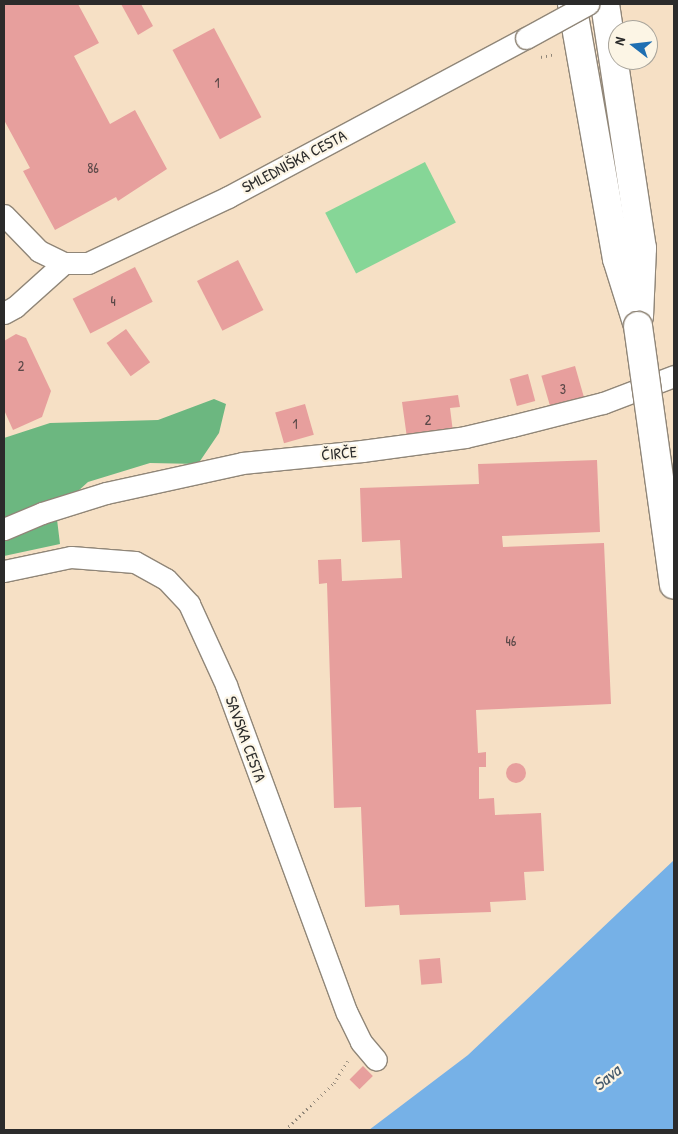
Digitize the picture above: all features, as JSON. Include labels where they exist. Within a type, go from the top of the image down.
[{"type":"main road","points":[[572,4],[617,259],[638,326],[674,585]]},
{"type":"main road","points":[[605,4],[642,248],[638,326]]},
{"type":"street","name":"SMLEDNIŠKA CESTA","points":[[4,215],[39,252],[64,264],[88,263],[228,197],[588,4]]},
{"type":"street","points":[[4,313],[16,308],[64,264]]},
{"type":"street","name":"ČIRČE","points":[[4,529],[42,513],[106,493],[242,462],[362,452],[465,437],[603,403],[674,376]]},
{"type":"street","name":"SAVSKA CESTA","points":[[4,571],[71,557],[136,562],[166,579],[189,604],[226,685],[347,1013],[361,1042],[376,1060]]},
{"type":"path","points":[[285,1130],[334,1083],[361,1042]]},
{"type":"green space","points":[[425,162],[456,223],[356,273],[325,213]]},
{"type":"green space","points":[[214,399],[226,404],[219,433],[198,464],[150,463],[88,482],[56,511],[60,544],[4,556],[4,438],[50,423],[158,420]]},
{"type":"water","name":"Sava","points":[[674,860],[674,1130],[369,1130],[468,1055]]},
{"type":"building","points":[[4,4],[78,4],[99,43],[74,56],[110,124],[135,110],[167,169],[118,201],[116,197],[55,230],[23,171],[30,168],[4,120]]},
{"type":"building","points":[[121,4],[141,4],[153,26],[138,35]]},
{"type":"building","points":[[214,28],[261,117],[220,139],[173,50]]},
{"type":"building","points":[[238,260],[263,310],[222,331],[197,281]]},
{"type":"building","points":[[135,267],[153,302],[90,334],[73,299]]},
{"type":"building","points":[[126,329],[150,362],[131,376],[107,343]]},
{"type":"building","points":[[16,334],[26,338],[51,391],[42,417],[13,430],[4,410],[4,341]]},
{"type":"building","points":[[575,366],[585,402],[552,411],[541,376]]},
{"type":"building","points":[[528,374],[535,401],[517,406],[510,379]]},
{"type":"building","points":[[458,395],[460,407],[450,408],[453,432],[407,438],[402,402]]},
{"type":"building","points":[[305,404],[314,435],[284,443],[275,413]]},
{"type":"building","points":[[597,460],[600,532],[502,536],[503,547],[604,543],[611,704],[476,710],[478,753],[486,752],[486,767],[479,767],[479,799],[494,798],[495,815],[541,813],[544,871],[524,872],[526,900],[490,902],[491,912],[400,915],[399,905],[365,907],[361,807],[334,808],[327,583],[319,584],[318,560],[341,559],[342,581],[402,578],[400,540],[362,542],[360,488],[479,484],[478,464]]},
{"type":"building","points":[[512,763],[520,763],[526,769],[526,777],[520,783],[512,783],[506,777],[506,769]]},
{"type":"building","points":[[440,958],[442,983],[421,985],[419,960]]},
{"type":"building","points":[[363,1066],[373,1076],[359,1089],[350,1079]]}]
